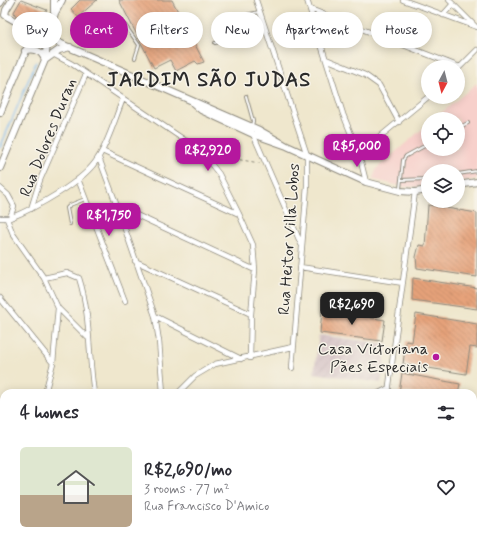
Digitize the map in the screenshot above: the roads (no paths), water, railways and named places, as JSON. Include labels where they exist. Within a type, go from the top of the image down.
[{"type":"main road","points":[[12,0],[6,10],[5,15],[12,19]]},
{"type":"main road","points":[[54,0],[54,12]]},
{"type":"main road","points":[[55,12],[62,0]]},
{"type":"main road","points":[[0,20],[8,17]]},
{"type":"main road","points":[[62,44],[70,47]]},
{"type":"main road","points":[[45,60],[60,50],[70,47]]},
{"type":"main road","points":[[0,113],[26,48]]},
{"type":"main road","points":[[0,168],[45,60],[47,48]]},
{"type":"main road","points":[[72,48],[191,102],[203,105],[252,126],[287,146]]},
{"type":"main road","points":[[25,51],[31,49],[37,50],[43,54],[45,60]]},
{"type":"main road","points":[[191,102],[201,110],[253,134],[287,146],[366,182],[400,191],[421,191]]},
{"type":"main road","points":[[465,185],[477,182]]},
{"type":"street","name":"Rua Heitor Villa Lobos","points":[[256,0],[260,12]]},
{"type":"street","points":[[307,0],[343,114],[359,154],[366,182]]},
{"type":"street","points":[[403,0],[476,27]]},
{"type":"street","points":[[449,0],[452,5],[476,27]]},
{"type":"street","points":[[443,15],[452,5]]},
{"type":"street","points":[[310,9],[439,60]]},
{"type":"street","name":"Rua Heitor Villa Lobos","points":[[264,24],[307,155],[307,186],[292,368]]},
{"type":"street","points":[[465,62],[477,50]]},
{"type":"street","points":[[53,54],[86,74],[203,154],[219,174],[240,214],[253,245],[255,270],[251,314],[250,358]]},
{"type":"street","points":[[326,59],[365,75],[379,85],[399,122]]},
{"type":"street","name":"Rua Dolores Duran","points":[[31,209],[40,180],[86,74]]},
{"type":"street","points":[[0,218],[8,219],[31,209],[78,180],[90,169],[102,151],[123,99]]},
{"type":"street","points":[[359,154],[421,103]]},
{"type":"street","points":[[253,134],[302,246]]},
{"type":"street","points":[[102,151],[240,214]]},
{"type":"street","points":[[98,158],[117,206],[155,316],[159,340],[163,389]]},
{"type":"street","points":[[78,180],[125,301]]},
{"type":"street","points":[[0,188],[8,195],[14,206],[23,212]]},
{"type":"street","points":[[389,389],[416,192]]},
{"type":"street","points":[[14,206],[8,219],[13,234],[44,278],[58,308],[88,338]]},
{"type":"street","points":[[117,206],[255,270]]},
{"type":"street","points":[[135,261],[251,314]]},
{"type":"street","points":[[300,267],[403,283]]},
{"type":"street","points":[[44,278],[67,273],[79,278],[84,298],[94,389]]},
{"type":"street","points":[[0,298],[53,363]]},
{"type":"street","points":[[46,389],[53,363],[58,308]]},
{"type":"street","points":[[155,316],[241,359]]},
{"type":"street","points":[[183,389],[206,369],[216,364],[250,358],[293,347]]},
{"type":"lane","points":[[128,29],[139,45],[135,58]]},
{"type":"lane","points":[[246,96],[253,121],[253,134]]},
{"type":"lane","points":[[400,191],[403,160],[406,156],[421,148]]},
{"type":"lane","points":[[465,173],[477,171]]},
{"type":"lane","points":[[401,180],[421,179]]},
{"type":"lane","points":[[70,224],[67,208],[85,198]]},
{"type":"waterway","points":[[0,148],[36,62]]},
{"type":"place","name":"Casa Victoriana Pães Especiais","points":[[436,357]]},
{"type":"district","name":"JARDIM SÃO JUDAS","points":[[209,79]]}]
